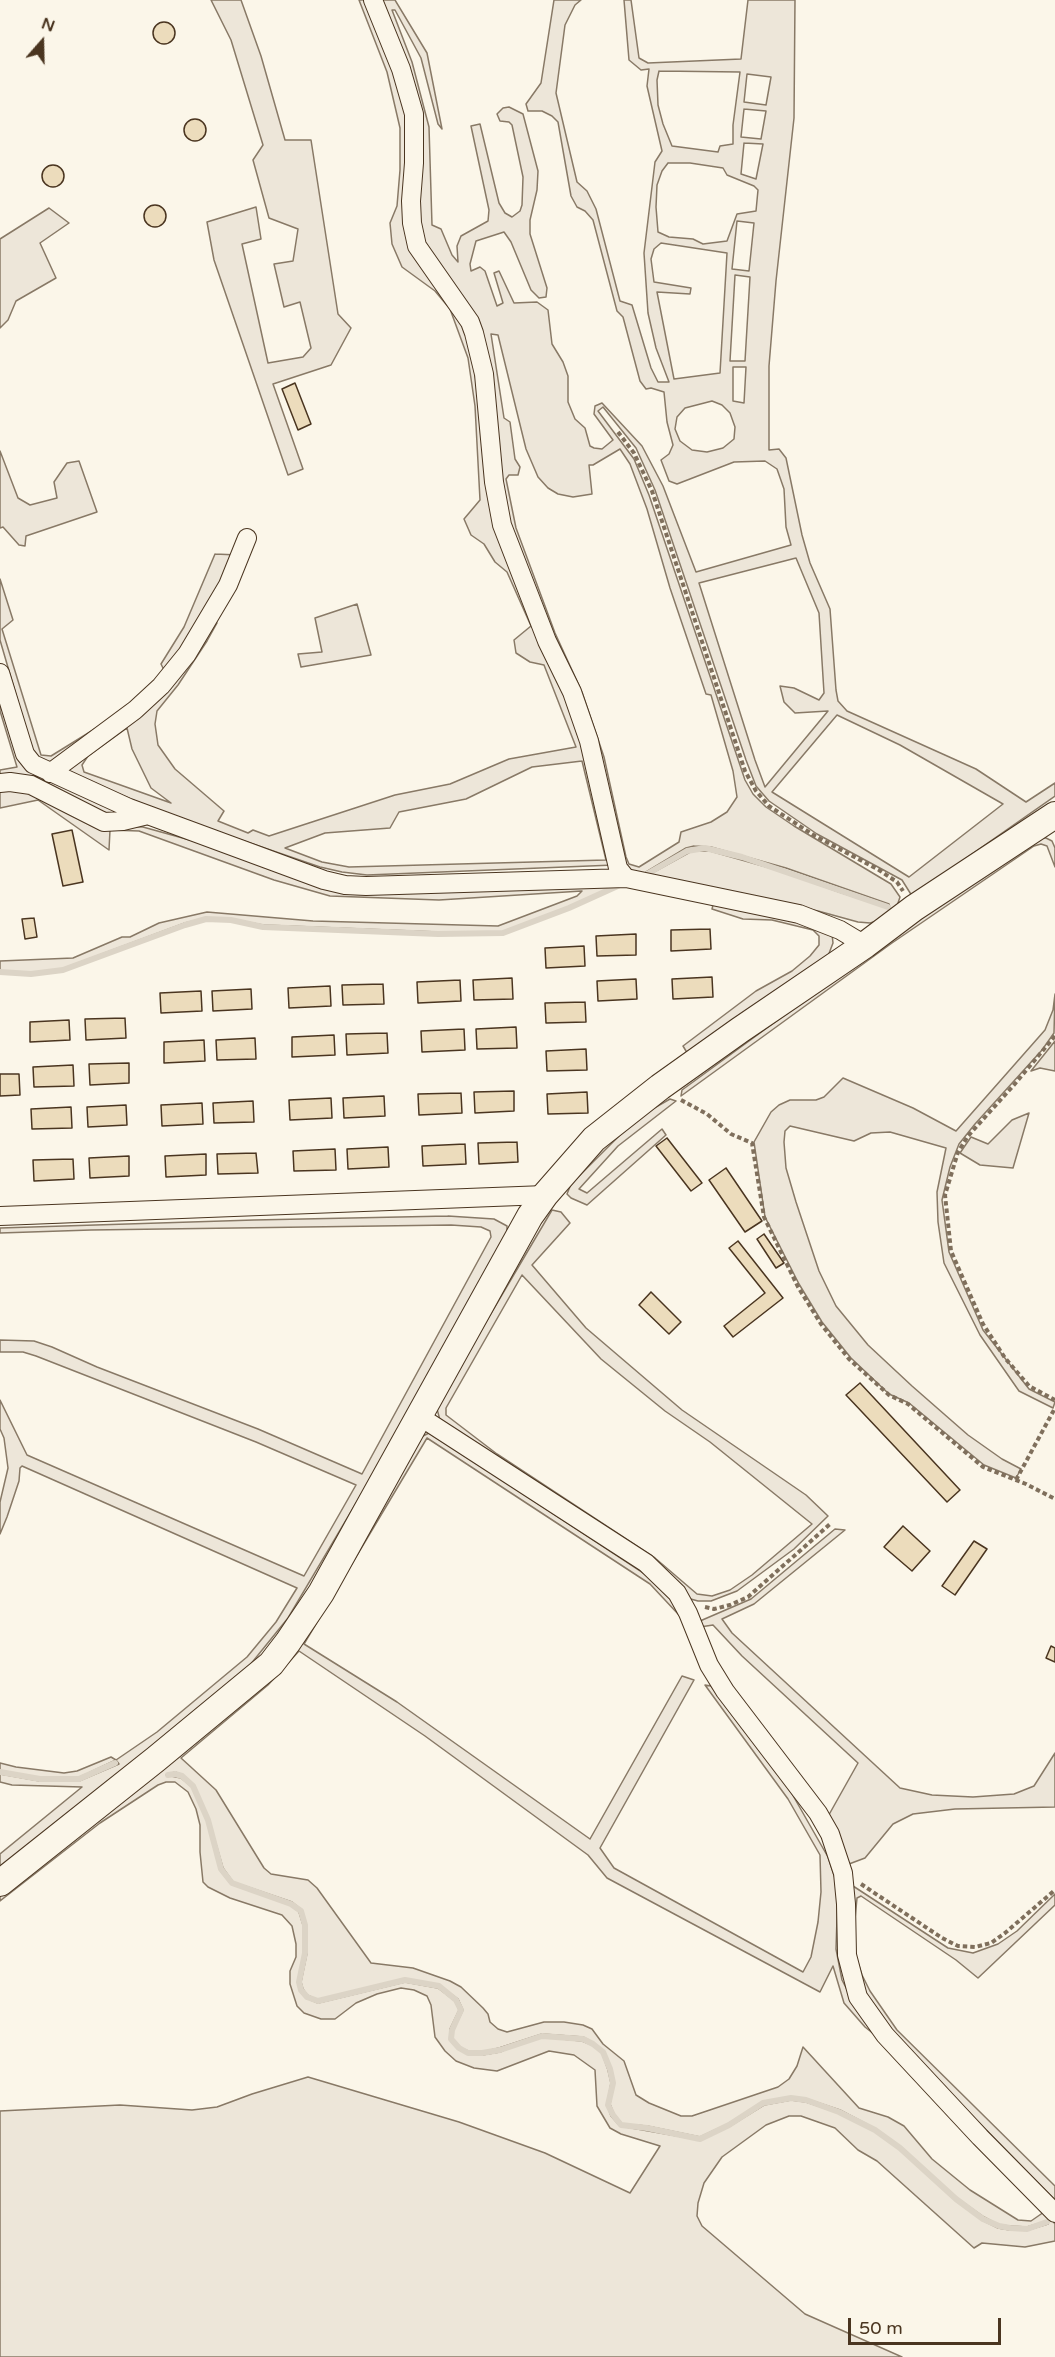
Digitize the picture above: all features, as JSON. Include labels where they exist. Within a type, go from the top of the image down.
[{"type":"street","points":[[373,0],[400,69],[414,114],[411,201],[412,223],[417,246],[470,322],[474,333],[484,374],[494,482],[502,525],[547,641],[559,662],[576,702],[597,770],[618,868],[626,878]]},
{"type":"street","points":[[50,773],[135,710],[161,686],[186,654],[228,585],[247,538]]},
{"type":"street","points":[[0,673],[25,754],[33,764],[148,815],[306,874],[345,885],[626,878],[799,914],[840,930],[865,945]]},
{"type":"street","points":[[0,783],[31,785],[104,822],[123,821],[148,815]]},
{"type":"street","points":[[0,1883],[156,1759],[270,1664],[299,1627],[321,1593],[512,1247],[545,1195],[594,1139],[660,1087],[740,1030],[865,945],[914,908],[1055,815]]},
{"type":"street","points":[[0,1216],[545,1195]]},
{"type":"street","points":[[419,1416],[646,1563],[676,1593],[709,1665],[725,1691],[818,1814],[830,1834],[843,1873],[847,1955],[858,1997],[885,2035],[1055,2213]]},
{"type":"path","points":[[618,432],[634,453],[651,491],[746,771],[756,791],[769,806],[816,836],[897,882],[914,908]]},
{"type":"path","points":[[1055,1035],[968,1136],[958,1152],[945,1195],[951,1251],[983,1324],[1005,1358],[1029,1386],[1055,1400]]},
{"type":"path","points":[[660,1087],[706,1114],[731,1134],[752,1143],[764,1217],[798,1287],[821,1324],[849,1359],[889,1395],[908,1404],[983,1467],[1055,1499]]},
{"type":"path","points":[[1016,1480],[1055,1408]]},
{"type":"path","points":[[683,1605],[714,1609],[748,1597],[830,1524]]},
{"type":"path","points":[[843,1873],[942,1938],[958,1946],[975,1947],[992,1943],[1023,1920],[1055,1890]]},
{"type":"shaded area","points":[[211,0],[241,0],[261,56],[285,140],[311,140],[338,314],[351,328],[331,365],[273,384],[303,469],[288,475],[214,260],[207,222],[256,207],[261,239],[242,244],[268,363],[303,357],[311,348],[300,302],[284,307],[274,264],[293,261],[298,229],[269,218],[253,160],[263,145],[231,40]]},
{"type":"shaded area","points":[[359,0],[369,0],[409,116],[408,220],[470,334],[489,481],[567,691],[614,865],[367,875],[342,872],[320,867],[174,817],[59,769],[137,711],[210,620],[217,623],[207,641],[178,685],[157,711],[155,724],[158,745],[175,769],[224,811],[218,821],[248,833],[253,830],[269,836],[395,795],[450,784],[509,759],[576,747],[544,665],[530,662],[516,653],[514,640],[531,626],[507,572],[495,562],[484,544],[471,535],[464,519],[480,500],[475,406],[468,358],[450,309],[435,291],[402,267],[392,244],[390,223],[397,206],[400,128],[387,72]],"holes":[[[127,728],[132,749],[151,788],[171,803],[84,772],[82,765],[88,756]],[[582,761],[606,860],[349,867],[322,862],[285,848],[325,833],[390,828],[399,812],[466,799],[532,767]]]},
{"type":"shaded area","points":[[378,0],[395,0],[427,53],[442,129],[438,124],[421,58],[395,10],[392,10],[412,62],[429,127],[432,225],[441,229],[452,255],[458,262],[457,246],[461,236],[488,221],[489,210],[471,126],[480,124],[499,203],[505,213],[512,217],[520,211],[522,205],[523,177],[512,125],[509,122],[500,121],[497,114],[503,108],[509,107],[523,114],[538,171],[530,234],[547,288],[546,297],[539,298],[531,290],[511,242],[504,232],[476,241],[470,264],[471,271],[480,267],[485,271],[497,306],[503,303],[494,273],[499,271],[514,303],[537,302],[548,310],[552,344],[568,376],[568,402],[575,419],[585,428],[590,446],[602,449],[613,440],[594,414],[595,406],[602,403],[642,446],[663,486],[696,572],[791,545],[786,527],[784,489],[777,469],[765,461],[734,462],[677,484],[669,481],[661,460],[669,454],[673,445],[667,422],[664,392],[651,388],[646,389],[640,381],[623,317],[617,311],[593,220],[585,211],[577,207],[571,196],[558,122],[542,111],[528,111],[526,104],[541,83],[554,0],[581,0],[575,5],[565,25],[556,93],[577,182],[587,191],[596,209],[620,301],[632,305],[651,368],[658,382],[669,382],[656,348],[648,313],[644,253],[655,162],[662,151],[647,86],[649,69],[641,70],[629,60],[624,0],[631,0],[639,58],[648,63],[741,59],[748,0],[795,0],[794,118],[769,366],[769,450],[779,449],[786,458],[810,563],[830,609],[838,701],[847,711],[976,769],[1026,802],[1055,783],[1055,796],[912,896],[902,880],[817,834],[769,801],[756,786],[746,760],[655,490],[636,448],[603,407],[598,411],[634,459],[649,495],[745,780],[753,794],[766,807],[794,826],[891,884],[900,897],[897,906],[877,921],[858,922],[818,911],[627,870],[506,524],[489,373],[419,235],[419,150]],"holes":[[[659,71],[740,72],[733,125],[733,144],[720,146],[718,152],[672,146],[658,105]],[[747,74],[771,77],[766,105],[744,102]],[[744,109],[766,111],[761,139],[741,137]],[[744,143],[763,144],[756,179],[741,174]],[[668,163],[690,163],[723,168],[727,175],[754,186],[758,190],[756,211],[737,214],[727,241],[703,244],[693,239],[669,237],[658,232],[657,185]],[[737,221],[754,223],[749,271],[732,269]],[[661,243],[727,253],[720,373],[674,379],[657,292],[690,294],[691,288],[654,282],[651,259],[654,249]],[[735,275],[750,277],[745,361],[730,361]],[[491,334],[498,335],[526,449],[538,477],[548,488],[558,494],[573,497],[592,494],[589,465],[593,465],[620,449],[630,464],[647,509],[670,588],[706,694],[711,695],[733,771],[737,797],[727,812],[711,822],[681,832],[679,842],[639,867],[629,864],[626,857],[604,757],[582,692],[555,633],[516,528],[506,479],[509,475],[518,475],[520,467],[515,459],[510,422],[504,418]],[[733,367],[746,367],[744,403],[733,401]],[[712,401],[722,405],[730,413],[735,427],[734,439],[723,448],[707,452],[692,450],[680,441],[675,429],[677,417],[685,408]],[[796,558],[819,613],[824,693],[819,700],[794,688],[780,686],[784,702],[795,713],[828,711],[765,787],[699,583]],[[837,715],[900,745],[1003,804],[909,877],[772,792]],[[711,847],[786,868],[889,904],[890,908],[784,872],[710,851],[692,851],[652,873],[646,872],[686,848]]]},
{"type":"shaded area","points":[[49,208],[69,223],[40,243],[56,278],[16,301],[8,320],[0,328],[0,239]]},
{"type":"shaded area","points":[[0,451],[18,498],[30,505],[57,498],[54,482],[67,463],[79,461],[97,512],[26,536],[25,546],[19,545],[3,527],[0,528]]},
{"type":"shaded area","points":[[215,554],[238,555],[161,685],[47,769],[32,750],[0,640],[0,579],[13,620],[2,629],[41,755],[51,756],[119,714],[165,672],[161,664],[184,627]]},
{"type":"shaded area","points":[[357,604],[371,655],[301,667],[298,654],[322,652],[315,618]]},
{"type":"shaded area","points":[[0,687],[22,754],[130,815],[108,816],[0,777],[0,770],[17,767],[0,711]]},
{"type":"shaded area","points":[[0,791],[22,791],[111,826],[143,827],[233,852],[313,884],[624,882],[568,907],[502,932],[438,932],[263,925],[231,919],[206,918],[185,923],[62,969],[31,973],[0,971],[0,961],[73,958],[122,937],[130,937],[159,923],[207,912],[313,921],[498,926],[577,896],[582,891],[439,900],[330,896],[274,880],[139,831],[110,830],[109,850],[38,800],[0,808]]},
{"type":"shaded area","points":[[1039,838],[1052,841],[1055,848],[1055,867],[1047,846],[1041,844],[1034,846],[892,943],[681,1096],[682,1090],[875,949]]},
{"type":"shaded area","points":[[714,901],[778,914],[832,934],[833,943],[828,956],[689,1056],[683,1046],[756,991],[792,971],[819,945],[819,936],[813,930],[772,920],[743,919],[712,909]]},
{"type":"shaded area","points":[[1055,994],[1054,1033],[1042,1050],[959,1144],[950,1167],[942,1200],[949,1252],[983,1330],[1029,1389],[1055,1402],[1053,1408],[1019,1391],[980,1335],[944,1263],[938,1222],[937,1192],[946,1148],[890,1132],[871,1133],[854,1141],[790,1126],[785,1131],[784,1142],[786,1168],[796,1202],[819,1271],[836,1306],[868,1345],[912,1386],[968,1435],[1002,1459],[1021,1469],[1016,1478],[984,1465],[909,1403],[889,1394],[851,1358],[822,1322],[799,1284],[765,1217],[754,1142],[771,1112],[779,1105],[790,1100],[816,1100],[824,1097],[843,1078],[913,1108],[956,1131],[1045,1030],[1053,1010]]},
{"type":"shaded area","points":[[1055,1041],[1055,1071],[1040,1068],[1031,1071]]},
{"type":"shaded area","points":[[670,1099],[676,1101],[618,1146],[579,1189],[587,1193],[662,1129],[666,1135],[587,1205],[567,1194],[571,1184],[620,1135],[649,1111]]},
{"type":"shaded area","points":[[1029,1113],[1013,1168],[980,1165],[960,1153],[971,1137],[988,1144],[1012,1120]]},
{"type":"shaded area","points":[[552,1210],[561,1212],[570,1223],[532,1265],[586,1328],[682,1410],[806,1495],[828,1516],[794,1549],[737,1591],[711,1601],[687,1598],[440,1420],[437,1409],[444,1393]],"holes":[[[522,1275],[601,1359],[665,1411],[710,1442],[812,1524],[752,1575],[730,1590],[712,1596],[697,1594],[655,1558],[497,1454],[446,1415],[446,1408]]]},
{"type":"shaded area","points":[[448,1216],[494,1219],[507,1226],[507,1236],[362,1493],[288,1618],[250,1665],[128,1766],[0,1867],[0,1854],[82,1787],[12,1785],[0,1782],[0,1774],[40,1781],[79,1781],[119,1764],[116,1760],[157,1732],[247,1657],[276,1622],[297,1588],[22,1466],[0,1534],[0,1502],[8,1468],[4,1438],[0,1429],[0,1400],[27,1455],[304,1576],[356,1485],[256,1442],[36,1356],[23,1352],[0,1352],[0,1340],[34,1341],[52,1347],[97,1367],[258,1429],[362,1474],[491,1237],[490,1231],[481,1227],[451,1225],[0,1233],[0,1228]]},
{"type":"shaded area","points":[[429,1433],[437,1437],[651,1578],[674,1603],[679,1615],[650,1584],[427,1438],[304,1644],[397,1702],[590,1839],[682,1676],[694,1680],[600,1848],[614,1868],[803,1972],[811,1957],[818,1922],[821,1892],[820,1855],[788,1799],[705,1685],[711,1686],[787,1785],[828,1857],[838,1887],[836,1949],[842,1980],[855,2005],[880,2039],[865,2027],[844,2003],[833,1966],[820,1992],[607,1878],[588,1855],[425,1736],[299,1651],[268,1685],[181,1758],[216,1790],[264,1868],[271,1874],[308,1880],[317,1888],[371,1963],[413,1968],[450,1981],[461,1987],[483,2008],[490,2022],[498,2029],[507,2032],[544,2022],[564,2022],[592,2029],[603,2044],[624,2061],[636,2095],[681,2116],[692,2116],[778,2087],[789,2079],[797,2066],[803,2047],[859,2108],[888,2117],[904,2126],[932,2159],[970,2190],[1018,2220],[1031,2221],[1044,2212],[1051,2218],[1055,2224],[1055,2241],[1025,2247],[982,2243],[974,2248],[877,2161],[858,2150],[835,2128],[801,2116],[789,2116],[766,2125],[722,2157],[704,2183],[698,2203],[697,2216],[702,2226],[805,2314],[902,2357],[0,2357],[0,2111],[120,2105],[192,2110],[217,2107],[308,2077],[459,2122],[545,2153],[630,2193],[660,2146],[621,2134],[610,2128],[597,2106],[595,2070],[574,2055],[549,2051],[497,2071],[474,2068],[456,2061],[435,2037],[431,2005],[427,1996],[414,1990],[401,1988],[377,1994],[356,2003],[335,2019],[321,2019],[304,2013],[297,2006],[290,1984],[290,1971],[296,1957],[292,1926],[282,1915],[230,1898],[203,1882],[200,1825],[196,1809],[188,1792],[175,1782],[158,1785],[100,1823],[0,1901],[0,1895],[257,1689],[421,1437]],"holes":[[[175,1772],[183,1775],[194,1785],[209,1820],[223,1868],[233,1882],[292,1902],[302,1910],[307,1936],[307,1953],[301,1982],[307,1995],[318,2000],[405,1979],[439,1985],[458,1999],[463,2010],[453,2031],[453,2039],[459,2047],[468,2051],[482,2052],[542,2034],[583,2037],[594,2043],[604,2052],[611,2069],[614,2083],[610,2104],[622,2124],[647,2126],[700,2137],[728,2124],[763,2102],[791,2097],[807,2099],[840,2110],[876,2129],[901,2147],[957,2198],[999,2225],[1027,2227],[1047,2221],[1048,2224],[1028,2230],[1010,2230],[998,2228],[982,2220],[955,2200],[900,2149],[874,2131],[839,2113],[806,2102],[791,2100],[764,2105],[730,2126],[700,2140],[620,2126],[611,2116],[607,2105],[611,2083],[608,2070],[602,2053],[592,2045],[582,2041],[542,2037],[530,2039],[500,2052],[482,2055],[468,2054],[458,2049],[450,2040],[450,2029],[459,2010],[455,2001],[438,1988],[405,1982],[318,2003],[306,1998],[300,1991],[298,1982],[304,1952],[303,1925],[299,1912],[291,1905],[231,1884],[220,1870],[207,1821],[192,1787],[181,1778],[166,1775]]]},
{"type":"shaded area","points":[[835,1529],[845,1530],[754,1604],[722,1619],[732,1633],[900,1788],[932,1795],[973,1797],[1014,1794],[1034,1786],[1055,1753],[1055,1807],[955,1809],[913,1814],[893,1824],[865,1858],[849,1864],[826,1820],[858,1763],[742,1656],[713,1625],[700,1627],[700,1621],[751,1599]]},
{"type":"shaded area","points":[[111,1757],[116,1760],[78,1778],[40,1778],[0,1771],[0,1763],[64,1773],[77,1771]]},
{"type":"shaded area","points":[[853,1886],[948,1948],[973,1953],[998,1944],[1017,1931],[1055,1894],[1055,1905],[978,1978],[956,1960],[861,1896],[857,1898],[854,1930],[855,1953],[862,1975],[870,1991],[897,2030],[1055,2186],[1055,2200],[909,2051],[876,2012],[863,1992],[850,1953],[850,1912]]},
{"type":"building","points":[[164,22],[172,25],[175,33],[172,41],[164,44],[156,41],[153,33],[156,25]]},
{"type":"building","points":[[195,119],[203,122],[206,130],[203,138],[195,141],[187,138],[184,130],[187,122]]},
{"type":"building","points":[[53,165],[61,168],[64,176],[61,184],[53,187],[45,184],[42,176],[45,168]]},
{"type":"building","points":[[155,205],[163,208],[166,216],[163,224],[155,227],[147,224],[144,216],[147,208]]},
{"type":"building","points":[[295,383],[311,424],[298,430],[282,389]]},
{"type":"building","points":[[72,830],[83,882],[63,886],[52,834]]},
{"type":"building","points":[[34,918],[37,937],[25,939],[22,919]]},
{"type":"building","points":[[710,929],[711,949],[671,951],[671,930]]},
{"type":"building","points":[[636,934],[636,955],[597,956],[596,936]]},
{"type":"building","points":[[584,946],[585,966],[546,968],[545,948]]},
{"type":"building","points":[[712,977],[713,997],[673,999],[672,979]]},
{"type":"building","points":[[512,978],[513,999],[474,1000],[473,980]]},
{"type":"building","points":[[636,979],[637,999],[598,1001],[597,981]]},
{"type":"building","points":[[460,980],[461,1001],[418,1003],[417,982]]},
{"type":"building","points":[[383,984],[384,1004],[343,1005],[342,985]]},
{"type":"building","points":[[330,986],[331,1006],[289,1008],[288,988]]},
{"type":"building","points":[[251,989],[252,1009],[213,1011],[212,991]]},
{"type":"building","points":[[201,991],[202,1011],[161,1013],[160,993]]},
{"type":"building","points":[[585,1002],[586,1022],[546,1023],[545,1003]]},
{"type":"building","points":[[125,1018],[126,1038],[86,1040],[85,1019]]},
{"type":"building","points":[[69,1020],[70,1040],[30,1042],[30,1022]]},
{"type":"building","points":[[516,1027],[517,1048],[477,1049],[476,1029]]},
{"type":"building","points":[[464,1029],[465,1050],[422,1052],[421,1031]]},
{"type":"building","points":[[387,1033],[388,1053],[347,1055],[346,1034]]},
{"type":"building","points":[[334,1035],[335,1055],[292,1057],[292,1037]]},
{"type":"building","points":[[255,1038],[256,1059],[217,1060],[216,1040]]},
{"type":"building","points":[[204,1040],[205,1061],[164,1063],[164,1042]]},
{"type":"building","points":[[586,1049],[587,1070],[547,1071],[546,1051]]},
{"type":"building","points":[[129,1063],[129,1083],[90,1085],[89,1064]]},
{"type":"building","points":[[73,1065],[74,1086],[34,1087],[33,1067]]},
{"type":"building","points":[[0,1074],[19,1074],[20,1095],[0,1096]]},
{"type":"building","points":[[514,1091],[514,1111],[475,1113],[474,1092]]},
{"type":"building","points":[[587,1092],[588,1113],[548,1114],[547,1094]]},
{"type":"building","points":[[461,1093],[462,1113],[419,1115],[418,1094]]},
{"type":"building","points":[[384,1096],[385,1116],[344,1118],[343,1098]]},
{"type":"building","points":[[331,1098],[332,1118],[290,1120],[289,1100]]},
{"type":"building","points":[[253,1101],[254,1122],[214,1123],[213,1103]]},
{"type":"building","points":[[202,1103],[203,1124],[162,1126],[161,1105]]},
{"type":"building","points":[[126,1105],[127,1125],[88,1127],[87,1107]]},
{"type":"building","points":[[71,1107],[72,1128],[32,1129],[31,1109]]},
{"type":"building","points":[[667,1138],[702,1183],[691,1191],[656,1146]]},
{"type":"building","points":[[517,1142],[518,1162],[479,1164],[478,1143]]},
{"type":"building","points":[[465,1144],[466,1164],[423,1166],[422,1146]]},
{"type":"building","points":[[388,1147],[389,1167],[348,1169],[347,1149]]},
{"type":"building","points":[[335,1149],[336,1170],[294,1171],[293,1151]]},
{"type":"building","points":[[256,1153],[258,1173],[218,1174],[217,1154]]},
{"type":"building","points":[[206,1154],[206,1175],[166,1177],[165,1156]]},
{"type":"building","points":[[129,1156],[129,1176],[90,1178],[89,1158]]},
{"type":"building","points":[[73,1159],[74,1179],[34,1181],[33,1160]]},
{"type":"building","points":[[726,1168],[762,1221],[745,1232],[709,1180]]},
{"type":"building","points":[[764,1234],[784,1263],[776,1268],[757,1239]]},
{"type":"building","points":[[738,1241],[783,1298],[733,1337],[724,1326],[765,1293],[729,1248]]},
{"type":"building","points":[[651,1292],[681,1322],[669,1334],[639,1305]]},
{"type":"building","points":[[860,1383],[960,1490],[947,1502],[846,1395]]},
{"type":"building","points":[[903,1526],[930,1551],[912,1571],[884,1547]]},
{"type":"building","points":[[974,1541],[987,1549],[955,1595],[942,1586]]},
{"type":"building","points":[[1051,1646],[1055,1648],[1055,1662],[1046,1658]]},
{"type":"waterway","points":[[647,874],[687,851],[705,848],[742,857],[888,907]]},
{"type":"waterway","points":[[0,972],[31,974],[63,970],[206,919],[231,920],[263,927],[438,934],[503,933],[569,908],[622,884]]},
{"type":"waterway","points":[[0,1772],[40,1779],[79,1779],[115,1763]]},
{"type":"waterway","points":[[168,1775],[182,1776],[193,1786],[208,1820],[221,1869],[232,1883],[291,1904],[301,1911],[305,1925],[305,1953],[299,1982],[301,1990],[307,1997],[318,2001],[405,1980],[439,1986],[456,2000],[461,2010],[452,2030],[451,2039],[459,2048],[468,2053],[500,2050],[542,2036],[583,2039],[593,2044],[603,2052],[610,2069],[613,2083],[608,2105],[621,2125],[700,2139],[729,2125],[763,2103],[791,2098],[806,2100],[839,2112],[875,2130],[900,2148],[956,2199],[983,2219],[999,2226],[1027,2229],[1047,2222]]}]
